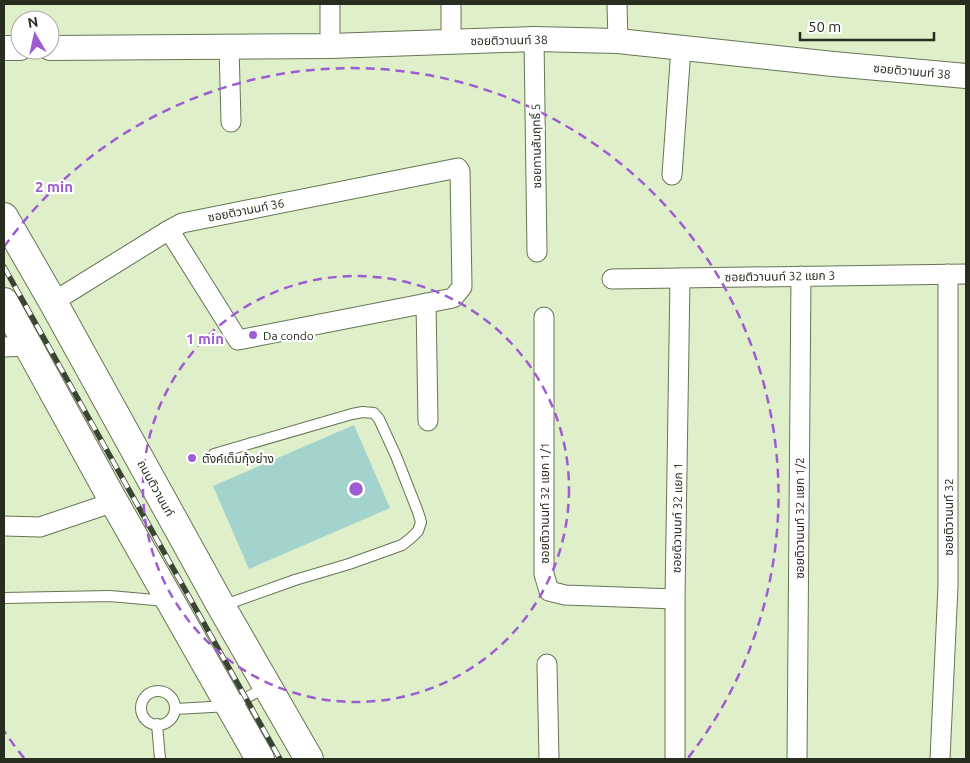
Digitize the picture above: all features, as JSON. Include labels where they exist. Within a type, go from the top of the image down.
[{"type":"main road","name":"ถนนติวานนท์","points":[[4,217],[221,606],[310,759]]},
{"type":"main road","points":[[4,302],[16,346],[114,502],[260,759]]},
{"type":"street","points":[[330,4],[330,46]]},
{"type":"street","points":[[451,4],[451,42]]},
{"type":"street","points":[[617,4],[618,41]]},
{"type":"street","name":"ซอยติวานนท์ 38","points":[[60,48],[330,46],[534,39],[618,41],[966,76]]},
{"type":"street","name":"ซอยทานสัมฤทธิ์ 5","points":[[534,39],[537,252]]},
{"type":"street","points":[[229,46],[231,122]]},
{"type":"street","points":[[672,174],[681,48]]},
{"type":"street","name":"ซอยติวานนท์ 36","points":[[53,302],[182,223],[458,168],[460,171],[462,287],[453,298],[426,304]]},
{"type":"street","points":[[169,230],[238,340],[426,304],[428,421]]},
{"type":"street","name":"ซอยติวานนท์ 32 แยก 3","points":[[612,279],[957,274]]},
{"type":"street","name":"ซอยติวานนท์ 32","points":[[940,759],[957,586],[957,274]]},
{"type":"street","name":"ซอยติวานนท์ 32 แยก 1/2","points":[[797,759],[801,276]]},
{"type":"street","name":"ซอยติวานนท์ 32 แยก 1","points":[[675,759],[680,278]]},
{"type":"street","name":"ซอยติวานนท์ 32 แยก 1/1","points":[[544,318],[544,574],[549,591],[565,595],[676,599]]},
{"type":"street","points":[[4,526],[40,527],[114,502]]},
{"type":"street","points":[[547,664],[549,759]]},
{"type":"lane","points":[[214,454],[352,414],[374,413],[379,419],[396,456],[421,522],[418,531],[402,545],[221,606]]},
{"type":"lane","points":[[4,598],[110,596],[170,601]]},
{"type":"lane","points":[[175,709],[230,706],[268,687]]},
{"type":"lane","points":[[160,691],[171,697],[175,702],[175,709],[170,720],[164,724],[151,722],[142,713],[143,700],[153,692],[160,691]]},
{"type":"lane","points":[[157,724],[160,759]]},
{"type":"building","points":[[354,425],[390,508],[249,569],[213,486]]},
{"type":"railway","points":[[4,267],[280,759]]},
{"type":"place","name":"Da condo","points":[[253,335]]},
{"type":"place","name":"ตังค์เต็มกุ้งย่าง","points":[[192,458]]}]
